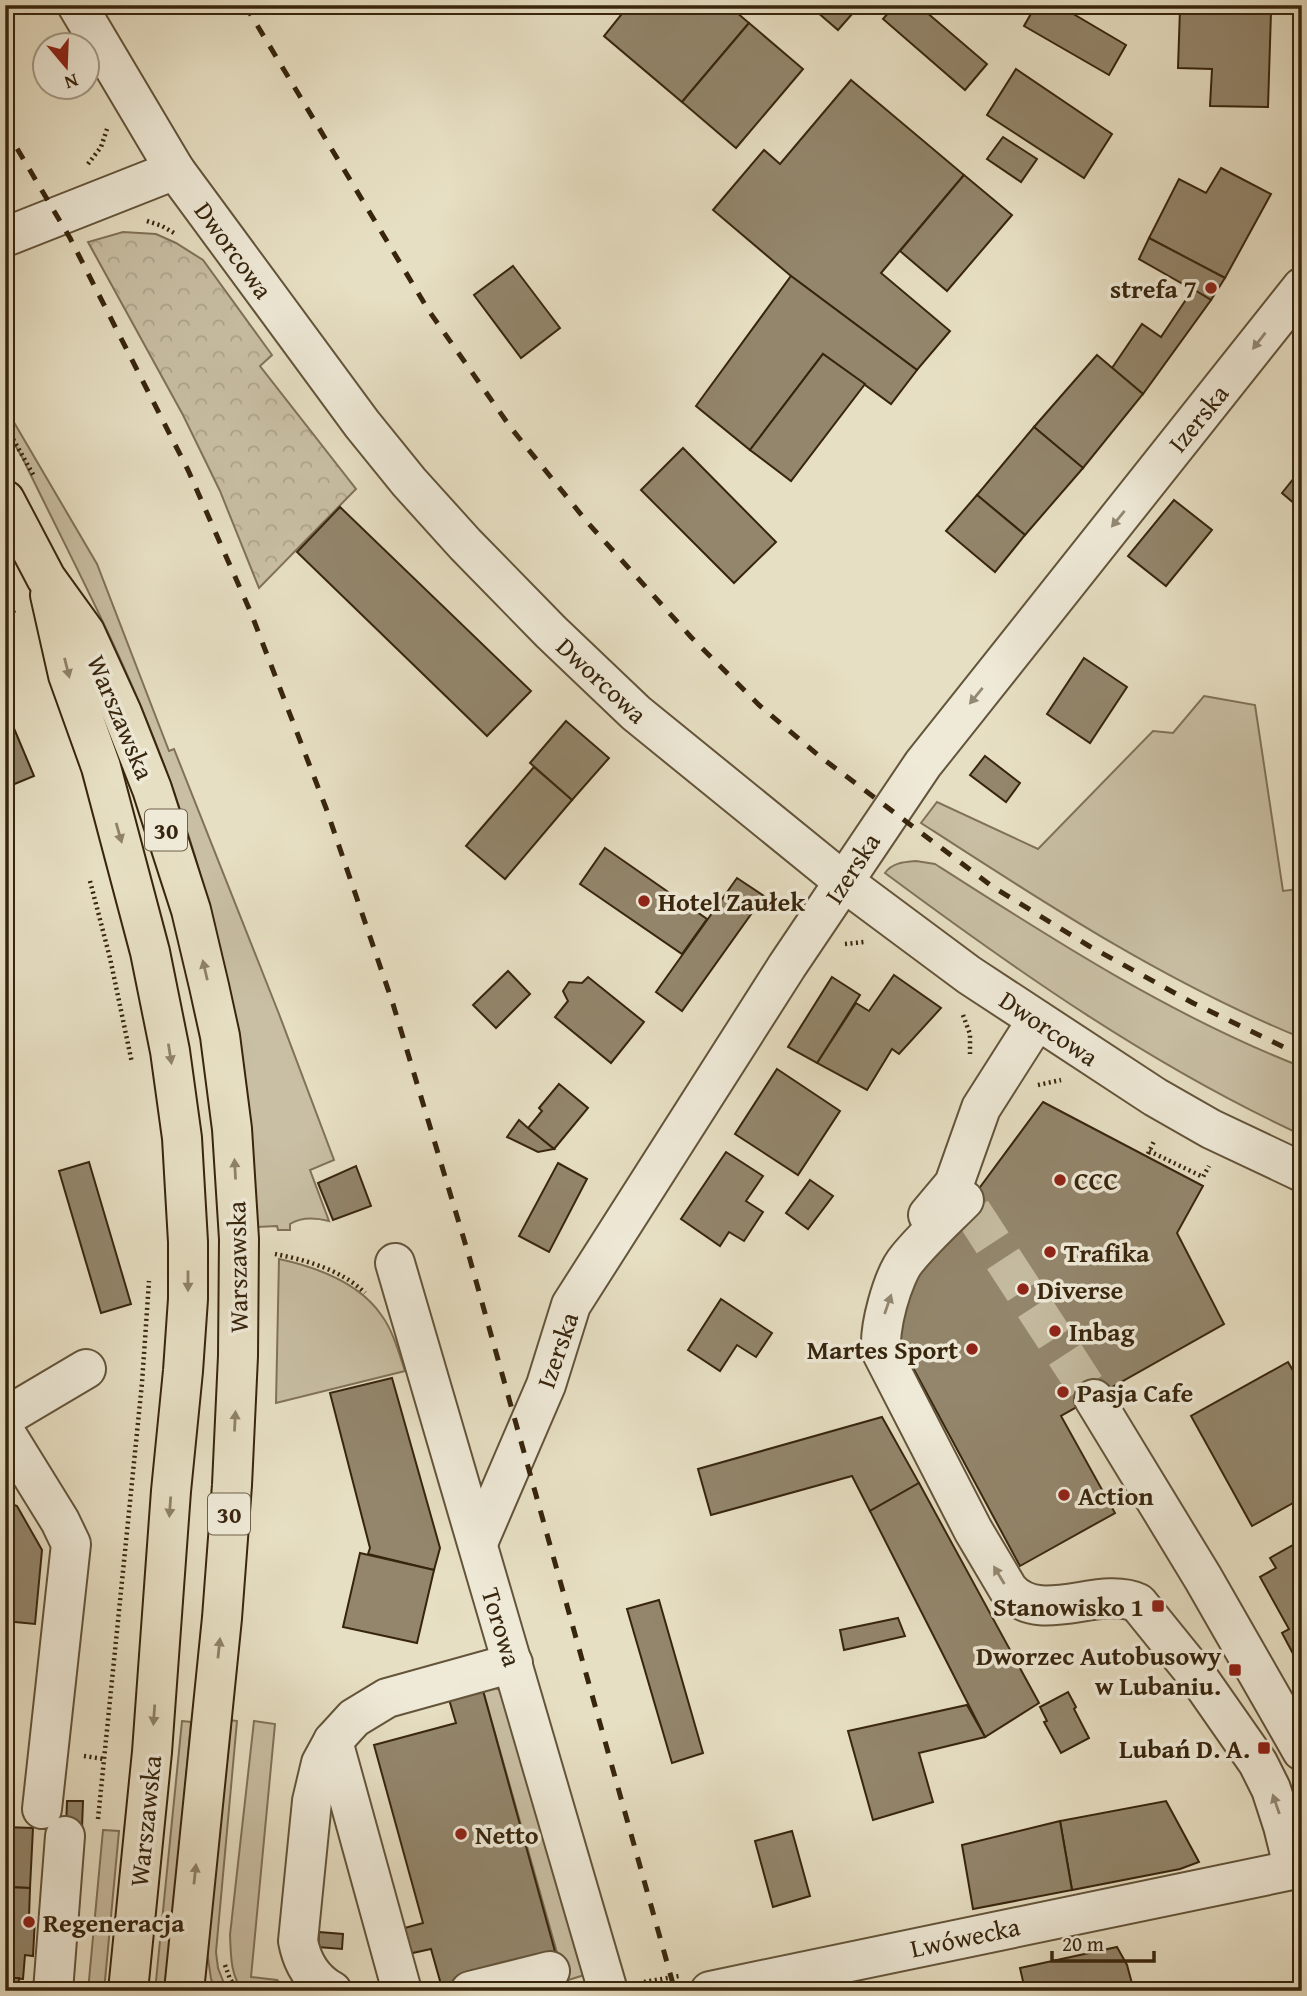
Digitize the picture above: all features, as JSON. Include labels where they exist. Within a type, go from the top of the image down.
[{"type":"main road","name":"Warszawska","points":[[5,500],[46,578],[85,632],[122,713],[171,845],[191,910],[220,1036],[232,1129],[239,1239],[238,1356],[232,1485],[222,1618],[184,1991]]},
{"type":"main road","name":"Warszawska","points":[[46,578],[68,675],[101,767],[150,952],[175,1088],[182,1138],[187,1216],[188,1299],[183,1371],[171,1491],[152,1752],[128,1991]]},
{"type":"street","name":"Dworcowa","points":[[76,5],[175,170],[362,424],[464,544],[636,713],[844,882],[969,975],[1155,1097],[1211,1129],[1302,1172]]},
{"type":"street","points":[[5,237],[175,170]]},
{"type":"street","name":"Izerska","points":[[478,1543],[546,1385],[571,1305],[757,1012],[890,810],[965,710],[1302,287]]},
{"type":"street","points":[[1037,1020],[981,1108],[963,1198],[910,1238],[881,1325],[882,1353],[973,1530],[1008,1589],[1016,1597],[1035,1605],[1114,1597],[1127,1598],[1138,1603],[1244,1739],[1271,1789],[1298,1869]]},
{"type":"street","name":"Torowa","points":[[395,1263],[513,1663],[624,1982]]},
{"type":"street","points":[[5,1417],[86,1369]]},
{"type":"street","points":[[1094,1399],[1302,1751]]},
{"type":"street","points":[[5,1432],[60,1521],[71,1544],[68,1824],[53,1991]]},
{"type":"street","points":[[332,1991],[309,1971],[300,1953],[298,1941],[312,1801],[321,1763],[333,1741],[354,1717],[387,1698],[513,1663]]},
{"type":"street","points":[[333,1741],[402,1991]]},
{"type":"street","name":"Lwówecka","points":[[728,1989],[1298,1869]]},
{"type":"street","points":[[188,1940],[205,1991]]},
{"type":"street","points":[[470,1991],[550,1971]]},
{"type":"path","points":[[81,173],[106,137],[107,119]]},
{"type":"path","points":[[5,592],[17,622]]},
{"type":"path","points":[[90,879],[133,1069]]},
{"type":"path","points":[[835,949],[854,942],[866,943]]},
{"type":"path","points":[[1030,1089],[1041,1083],[1065,1079]]},
{"type":"path","points":[[1147,1154],[1149,1151],[1203,1177],[1210,1163]]},
{"type":"path","points":[[68,1824],[104,1759],[141,1397],[149,1269]]},
{"type":"path","points":[[85,1756],[104,1759]]},
{"type":"path","points":[[624,1982],[644,1983],[671,1978]]},
{"type":"green space","points":[[123,232],[156,234],[203,260],[272,355],[260,366],[356,489],[259,588],[220,491],[183,415],[88,242]]},
{"type":"green space","points":[[5,407],[97,564],[169,751],[174,749],[334,1160],[310,1170],[329,1221],[299,1220],[290,1224],[290,1230],[278,1230],[277,1226],[257,1227],[253,1163],[237,1037],[211,913],[194,852],[174,791],[137,696],[89,593],[5,428]]},
{"type":"green space","points":[[1204,696],[1255,705],[1283,891],[1298,889],[1302,912],[1302,1038],[1154,967],[1059,911],[921,823],[937,802],[1038,849],[1153,731],[1173,733]]},
{"type":"green space","points":[[916,861],[935,864],[1068,948],[1159,1000],[1253,1047],[1302,1067],[1302,1135],[1246,1108],[1139,1048],[1035,981],[885,873],[894,865]]},
{"type":"green space","points":[[279,1259],[322,1272],[362,1294],[386,1322],[405,1371],[276,1403]]},
{"type":"green space","points":[[491,1686],[511,1701],[591,1973],[565,1981],[482,1687]]},
{"type":"green space","points":[[230,1720],[237,1721],[216,1952],[218,1968],[227,1991],[216,1991],[211,1979],[207,1952]]},
{"type":"green space","points":[[182,1721],[191,1722],[167,1991],[155,1991]]},
{"type":"green space","points":[[254,1721],[275,1724],[251,1977],[277,1980],[284,1987],[282,1991],[243,1991],[233,1971],[231,1957],[230,1935]]},
{"type":"green space","points":[[103,1830],[119,1831],[104,1991],[88,1991]]},
{"type":"building","points":[[629,5],[728,5],[749,23],[682,102],[604,36]]},
{"type":"building","points":[[809,5],[860,5],[838,30]]},
{"type":"building","points":[[895,5],[918,5],[987,64],[965,90],[883,19]]},
{"type":"building","points":[[1036,5],[1058,5],[1126,45],[1109,75],[1024,26]]},
{"type":"building","points":[[1180,9],[1271,12],[1268,107],[1210,106],[1212,69],[1178,68]]},
{"type":"building","points":[[749,23],[803,69],[736,148],[682,102]]},
{"type":"building","points":[[1016,69],[1112,134],[1084,178],[987,115]]},
{"type":"building","points":[[851,80],[964,175],[881,273],[950,331],[917,370],[791,276],[713,210],[764,150],[780,164]]},
{"type":"building","points":[[1003,137],[1037,159],[1021,182],[987,159]]},
{"type":"building","points":[[1221,168],[1271,194],[1225,278],[1149,238],[1179,179],[1206,193]]},
{"type":"building","points":[[964,175],[1012,215],[947,291],[900,251]]},
{"type":"building","points":[[1149,238],[1225,278],[1211,300],[1139,259]]},
{"type":"building","points":[[513,266],[560,328],[521,358],[474,295]]},
{"type":"building","points":[[791,276],[917,370],[891,404],[823,354],[750,450],[696,406]]},
{"type":"building","points":[[1193,289],[1211,300],[1143,394],[1112,368],[1142,324],[1161,337]]},
{"type":"building","points":[[823,354],[865,384],[791,481],[750,450]]},
{"type":"building","points":[[1097,355],[1143,394],[1083,468],[1034,427]]},
{"type":"building","points":[[1034,427],[1083,468],[1025,535],[977,495]]},
{"type":"building","points":[[683,448],[776,542],[734,583],[641,490]]},
{"type":"building","points":[[1302,468],[1302,510],[1282,493]]},
{"type":"building","points":[[977,495],[1025,535],[995,572],[946,531]]},
{"type":"building","points":[[1174,500],[1212,530],[1166,586],[1128,556]]},
{"type":"building","points":[[340,507],[531,691],[487,736],[297,552]]},
{"type":"building","points":[[1084,658],[1127,687],[1090,743],[1047,714]]},
{"type":"building","points":[[1302,697],[1302,737],[1295,698]]},
{"type":"building","points":[[5,707],[34,776],[5,788]]},
{"type":"building","points":[[566,721],[609,758],[572,800],[530,763]]},
{"type":"building","points":[[985,756],[1020,783],[1006,802],[970,775]]},
{"type":"building","points":[[534,767],[572,800],[505,879],[466,846]]},
{"type":"building","name":"Hotel Zaułek","points":[[605,848],[707,919],[682,954],[580,884]]},
{"type":"building","points":[[737,878],[764,896],[682,1011],[656,992]]},
{"type":"building","points":[[508,971],[530,994],[496,1028],[473,1005]]},
{"type":"building","points":[[894,975],[941,1008],[899,1054],[892,1049],[867,1090],[817,1063],[856,1003],[869,1011]]},
{"type":"building","points":[[588,977],[644,1022],[611,1063],[555,1017],[568,1001],[563,991],[569,982],[582,983]]},
{"type":"building","points":[[832,977],[860,995],[817,1063],[788,1047]]},
{"type":"building","points":[[777,1069],[840,1111],[798,1175],[735,1134]]},
{"type":"building","points":[[559,1084],[588,1108],[554,1149],[528,1128],[542,1111],[539,1108]]},
{"type":"building","name":"Inbag","points":[[1043,1102],[1203,1186],[1177,1233],[1224,1324],[1061,1416],[1115,1513],[1020,1566],[897,1338],[914,1269],[972,1198]]},
{"type":"building","points":[[519,1120],[554,1149],[538,1152],[507,1137]]},
{"type":"building","points":[[726,1152],[763,1176],[746,1201],[763,1212],[744,1241],[729,1232],[720,1246],[681,1219]]},
{"type":"building","points":[[89,1162],[131,1304],[101,1313],[59,1171]]},
{"type":"building","points":[[558,1163],[587,1179],[549,1252],[519,1236]]},
{"type":"building","points":[[356,1166],[371,1206],[333,1220],[318,1183]]},
{"type":"building","points":[[810,1180],[833,1196],[808,1229],[786,1213]]},
{"type":"building","points":[[721,1299],[772,1333],[756,1357],[737,1345],[720,1371],[688,1350]]},
{"type":"building","points":[[1288,1362],[1302,1386],[1302,1498],[1252,1526],[1191,1416]]},
{"type":"building","points":[[392,1378],[440,1548],[434,1570],[368,1554],[370,1548],[330,1393]]},
{"type":"building","points":[[882,1417],[919,1483],[870,1511],[852,1476],[711,1515],[698,1469]]},
{"type":"building","points":[[919,1483],[1039,1703],[985,1737],[870,1511]]},
{"type":"building","points":[[5,1501],[17,1506],[42,1550],[35,1624],[5,1621],[11,1567],[5,1556]]},
{"type":"building","points":[[1302,1540],[1302,1664],[1299,1665],[1282,1633],[1289,1629],[1260,1577],[1276,1568],[1270,1558]]},
{"type":"building","points":[[360,1553],[434,1570],[417,1643],[343,1627]]},
{"type":"building","points":[[5,1556],[11,1567],[7,1598],[5,1598]]},
{"type":"building","points":[[659,1600],[703,1753],[672,1763],[627,1609]]},
{"type":"building","points":[[898,1618],[905,1636],[844,1650],[840,1630]]},
{"type":"building","name":"Netto","points":[[482,1687],[556,1955],[442,1988],[431,1949],[408,1954],[401,1929],[423,1923],[374,1745],[456,1723],[448,1696]]},
{"type":"building","points":[[1068,1692],[1089,1738],[1061,1753],[1044,1722],[1047,1721],[1040,1707]]},
{"type":"building","points":[[967,1705],[985,1737],[919,1753],[933,1802],[873,1820],[848,1731]]},
{"type":"building","points":[[67,1801],[83,1801],[82,1828],[66,1828]]},
{"type":"building","points":[[1166,1801],[1199,1862],[1180,1869],[1072,1890],[1060,1821]]},
{"type":"building","points":[[1060,1821],[1072,1890],[973,1909],[962,1845]]},
{"type":"building","points":[[5,1827],[33,1828],[30,1888],[5,1887]]},
{"type":"building","points":[[792,1831],[810,1896],[773,1907],[755,1841]]},
{"type":"building","points":[[5,1887],[30,1888],[29,1917],[35,1918],[33,1956],[25,1955],[23,1979],[5,1978]]},
{"type":"building","points":[[319,1932],[343,1934],[342,1949],[318,1947]]},
{"type":"building","points":[[1117,1947],[1127,1965],[1134,1991],[1022,1991],[1025,1990],[1020,1968]]},
{"type":"building","points":[[5,1978],[19,1978],[18,1991],[5,1991]]},
{"type":"tunnel","points":[[972,1211],[1094,1399]]},
{"type":"railway","points":[[245,5],[429,311],[511,428],[588,523],[691,637],[759,705],[818,755],[993,887],[1089,946],[1193,1003],[1302,1056]]},
{"type":"railway","points":[[5,128],[70,238],[188,470],[251,613],[326,808],[393,1004],[469,1256],[675,1991]]},
{"type":"place","name":"strefa 7","points":[[1211,288]]},
{"type":"place","name":"Hotel Zaułek","points":[[644,901]]},
{"type":"place","name":"CCC","points":[[1060,1180]]},
{"type":"place","name":"Trafika","points":[[1050,1252]]},
{"type":"place","name":"Diverse","points":[[1023,1289]]},
{"type":"place","name":"Inbag","points":[[1055,1331]]},
{"type":"place","name":"Martes Sport","points":[[972,1349]]},
{"type":"place","name":"Pasja Cafe","points":[[1063,1392]]},
{"type":"place","name":"Action","points":[[1064,1495]]},
{"type":"place","name":"Stanowisko 1","points":[[1158,1606]]},
{"type":"place","name":"Dworzec Autobusowy w Lubaniu.","points":[[1235,1670]]},
{"type":"place","name":"Lubań D. A.","points":[[1264,1748]]},
{"type":"place","name":"Netto","points":[[461,1834]]},
{"type":"place","name":"Regeneracja","points":[[29,1922]]}]
